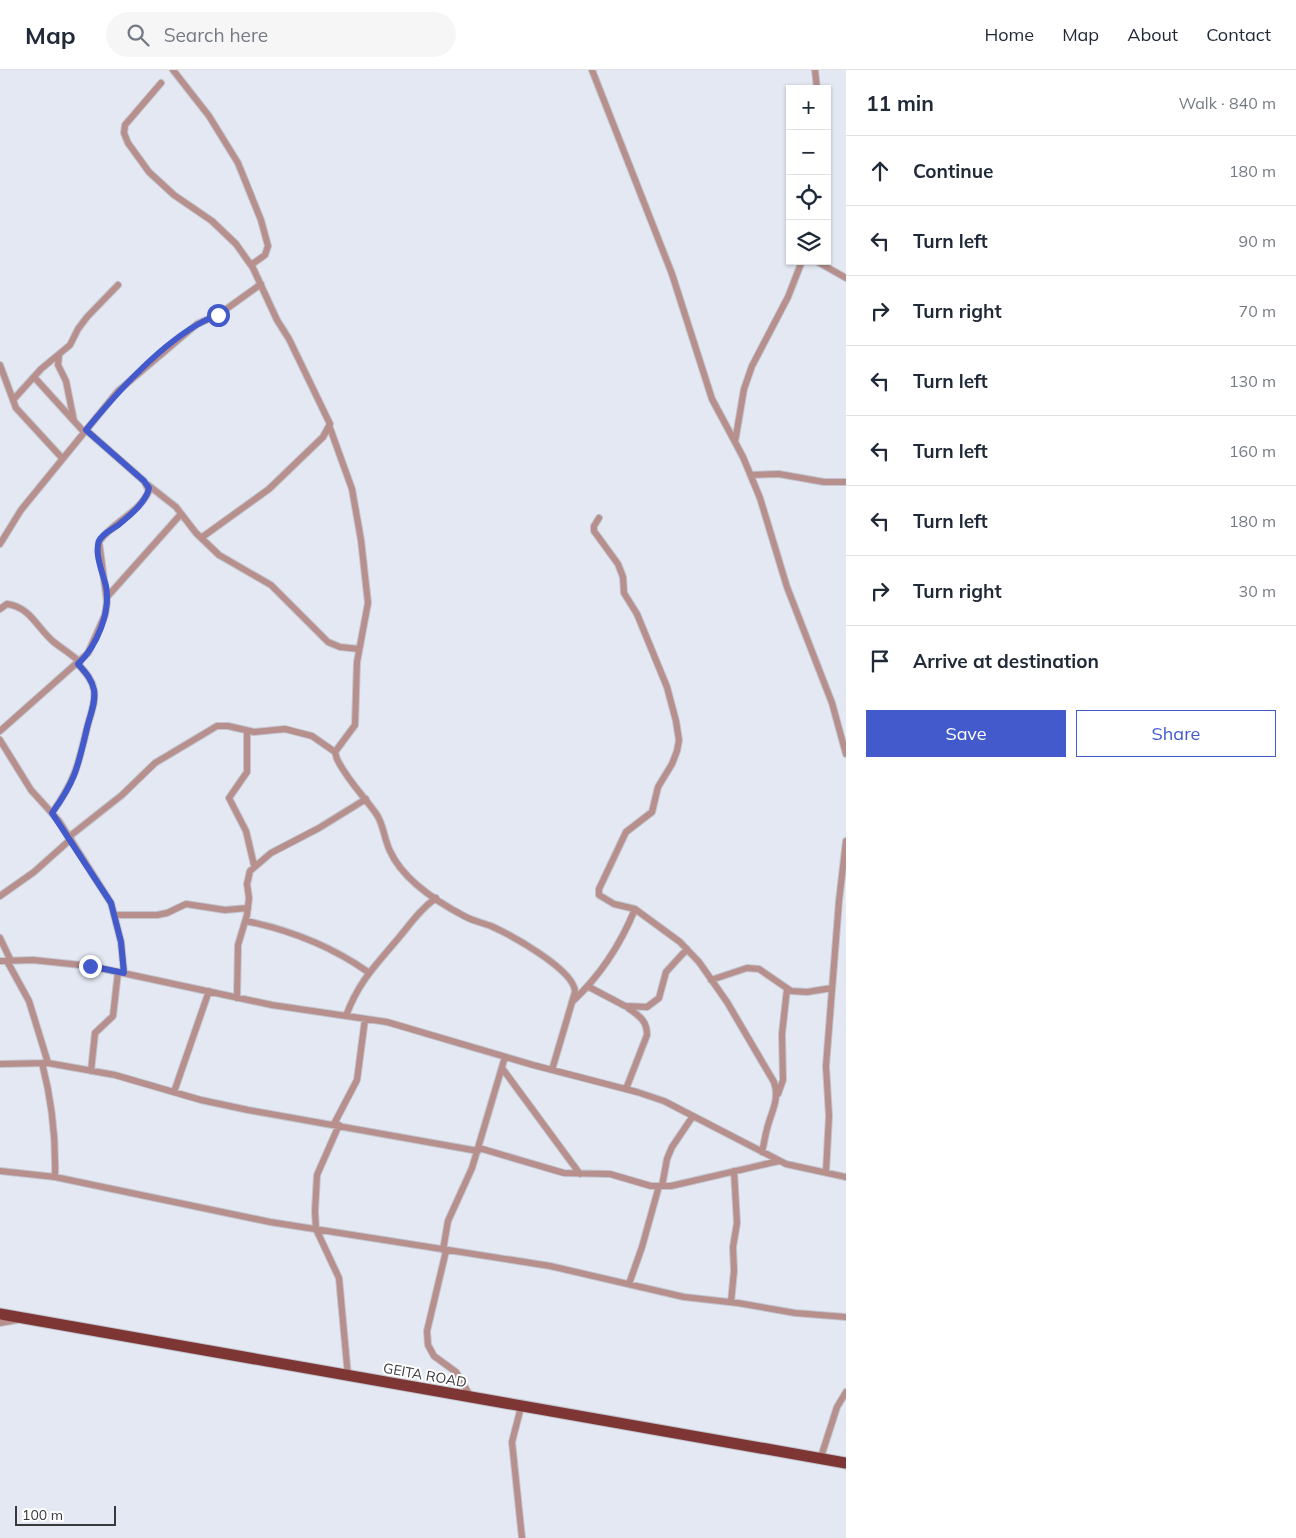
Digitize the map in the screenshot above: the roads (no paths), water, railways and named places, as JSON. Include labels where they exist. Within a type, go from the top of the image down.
[{"type":"highway","name":"GEITA ROAD","points":[[0,1314],[521,1407],[652,1428],[846,1464]]},
{"type":"street","points":[[173,70],[209,116],[247,181],[268,246],[265,255],[251,264]]},
{"type":"street","points":[[592,70],[672,274],[712,399],[751,475],[786,587],[832,703],[846,754]]},
{"type":"street","points":[[816,70],[817,85]]},
{"type":"street","points":[[160,83],[125,124],[124,133],[128,143],[149,172],[174,195],[212,221],[236,244],[251,264],[277,320],[289,339],[327,417],[352,489],[361,540],[368,603],[359,649],[355,725],[335,752]]},
{"type":"street","points":[[735,442],[744,389],[752,366],[788,297],[800,265]]},
{"type":"street","points":[[823,265],[846,278]]},
{"type":"street","points":[[0,544],[21,510],[118,391],[196,324],[218,315],[261,284]]},
{"type":"street","points":[[13,400],[34,377],[70,345],[76,332],[88,317],[118,285]]},
{"type":"street","points":[[59,355],[59,369],[66,381],[74,422]]},
{"type":"street","points":[[0,365],[13,400],[21,414],[62,458]]},
{"type":"street","points":[[34,377],[74,422],[148,485],[164,496],[218,555],[271,585],[328,642],[340,647],[359,649]]},
{"type":"street","points":[[201,538],[269,489],[330,428]]},
{"type":"street","points":[[751,475],[778,474],[824,482],[846,482]]},
{"type":"street","points":[[0,731],[79,663],[88,653],[105,615],[107,597],[99,542],[141,503],[149,492],[148,485]]},
{"type":"street","points":[[107,597],[181,514]]},
{"type":"street","points":[[599,518],[594,526],[594,531],[618,564],[623,578],[624,594],[637,614],[667,687],[679,740],[676,757],[658,787],[652,812],[626,832],[599,889],[599,895],[606,901],[635,909],[664,929],[687,949],[711,980],[744,1030],[756,1054],[774,1082],[776,1098]]},
{"type":"street","points":[[1,605],[14,605],[28,613],[46,635],[79,663],[90,679],[94,695],[80,762],[73,781],[52,813]]},
{"type":"street","points":[[0,896],[34,872],[70,838],[167,755],[217,726],[228,726],[247,732],[286,729],[312,736],[335,752],[341,768],[366,799],[382,825],[390,851],[397,863],[415,882],[468,918],[493,927],[530,948],[565,973],[575,987],[552,1070]]},
{"type":"street","points":[[247,732],[246,772],[229,798],[246,831],[254,865]]},
{"type":"street","points":[[0,740],[31,790],[52,813],[70,838],[111,903],[115,915],[121,942],[121,972],[115,1010],[110,1021],[95,1033],[91,1071]]},
{"type":"street","points":[[237,998],[238,945],[248,908],[247,878],[254,865],[271,853],[320,828],[366,799]]},
{"type":"street","points":[[826,1172],[829,1116],[826,1076],[846,841]]},
{"type":"street","points":[[346,1016],[360,984],[368,972],[397,941],[410,922],[436,898]]},
{"type":"street","points":[[115,915],[157,915],[186,904],[226,910],[248,908]]},
{"type":"street","points":[[571,1003],[604,969],[618,947],[635,909]]},
{"type":"street","points":[[246,921],[296,934],[328,948],[368,972]]},
{"type":"street","points":[[0,938],[6,961],[28,1002],[37,1024],[52,1103],[56,1152],[55,1177]]},
{"type":"street","points":[[625,1006],[639,1008],[654,1004],[659,998],[666,972],[687,949]]},
{"type":"street","points":[[6,961],[57,962],[121,972],[237,998],[396,1025],[505,1057],[626,1089],[664,1102],[779,1161],[846,1177]]},
{"type":"street","points":[[711,980],[747,968],[759,969],[787,989],[807,992],[832,988]]},
{"type":"street","points":[[589,986],[640,1016],[647,1027],[645,1040],[626,1089]]},
{"type":"street","points":[[762,1152],[776,1098],[783,1080],[782,1027],[787,989]]},
{"type":"street","points":[[174,1092],[209,991]]},
{"type":"street","points":[[348,1376],[339,1278],[316,1229],[315,1211],[317,1175],[357,1080],[365,1019]]},
{"type":"street","points":[[471,1398],[456,1372],[434,1356],[428,1345],[427,1331],[445,1251],[451,1213],[466,1184],[505,1057]]},
{"type":"street","points":[[0,1064],[45,1063],[91,1071],[248,1110],[478,1149],[542,1167],[580,1174],[610,1174],[635,1183],[660,1186],[685,1183],[779,1161]]},
{"type":"street","points":[[502,1068],[580,1174]]},
{"type":"street","points":[[628,1284],[642,1247],[667,1159],[672,1147],[693,1116]]},
{"type":"street","points":[[731,1302],[737,1219],[734,1208],[734,1170]]},
{"type":"street","points":[[0,1171],[55,1177],[192,1207],[445,1251],[550,1266],[684,1297],[731,1302],[795,1313],[846,1317]]},
{"type":"street","points":[[0,1323],[23,1319]]},
{"type":"street","points":[[820,1460],[837,1407],[846,1392]]},
{"type":"street","points":[[521,1407],[512,1442],[522,1538]]}]
